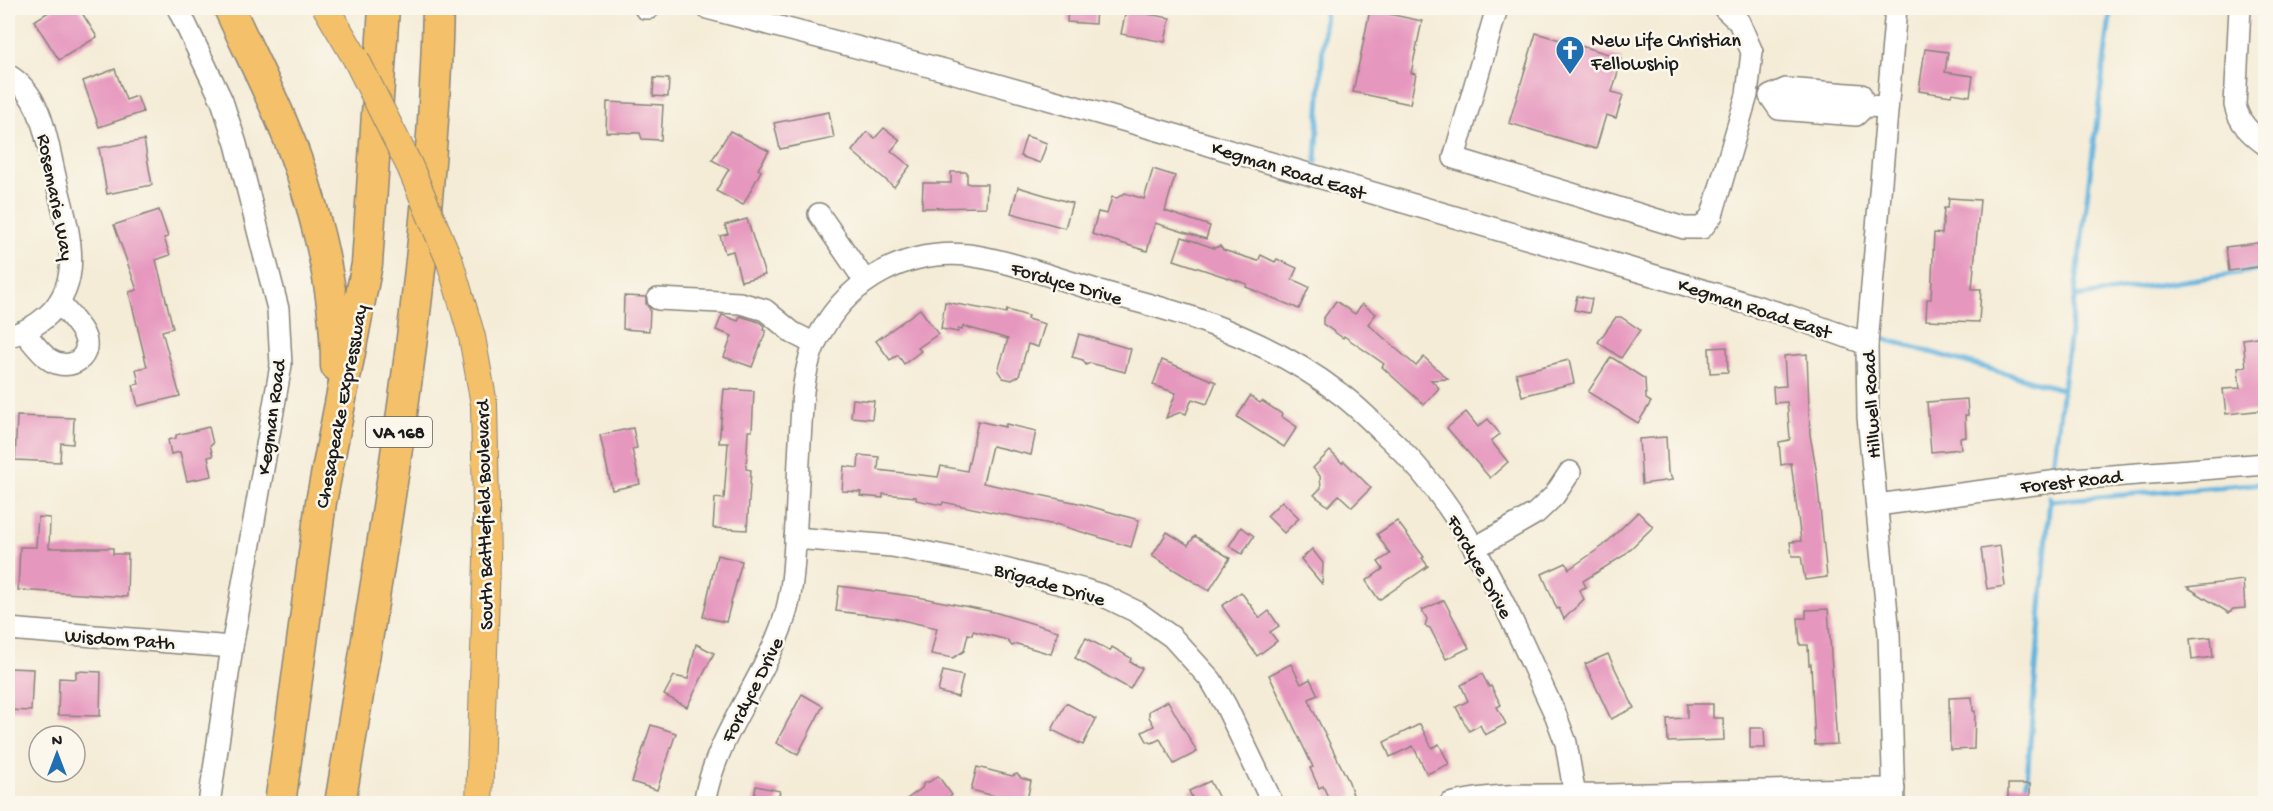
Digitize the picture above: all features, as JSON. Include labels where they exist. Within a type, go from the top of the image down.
[{"type":"highway","points":[[229,8],[279,116],[307,189],[325,268],[336,342],[336,372],[321,502]]},
{"type":"highway","name":"Chesapeake Expressway","points":[[280,804],[321,502],[367,264],[384,8]]},
{"type":"highway","name":"VA 168","points":[[340,804],[416,315],[435,99],[438,8]]},
{"type":"main road","name":"South Battlefield Boulevard","points":[[326,8],[356,59],[410,167],[450,262],[472,337],[484,404],[487,560],[479,804]]},
{"type":"street","name":"Kegman Road","points":[[178,8],[222,101],[236,144],[278,309],[281,365],[232,646],[209,804]]},
{"type":"street","points":[[645,8],[650,8]]},
{"type":"street","name":"Kegman Road East","points":[[707,8],[948,71],[1165,132],[1789,316],[1867,344]]},
{"type":"street","points":[[1497,8],[1454,158],[1684,228],[1702,228],[1712,215],[1747,95],[1752,52],[1739,22],[1724,8]]},
{"type":"street","name":"Hillwell Road","points":[[1894,796],[1889,634],[1868,417],[1867,344],[1896,8]]},
{"type":"street","points":[[2240,8],[2236,113],[2249,132],[2265,145]]},
{"type":"street","name":"Rosemarie Way","points":[[8,75],[27,90],[39,110],[69,239],[72,265],[66,289],[59,303],[42,321],[16,334]]},
{"type":"street","points":[[1747,95],[1770,96],[1786,89],[1861,95],[1865,106],[1887,107]]},
{"type":"street","points":[[819,214],[866,281]]},
{"type":"street","name":"Fordyce Drive","points":[[704,804],[719,753],[773,651],[785,616],[795,538],[803,391],[807,366],[820,333],[838,306],[866,281],[898,264],[920,257],[969,255],[1201,321],[1272,351],[1339,393],[1392,440],[1432,484],[1475,548],[1556,716],[1582,798]]},
{"type":"street","points":[[658,299],[740,303],[765,310],[793,333],[815,344]]},
{"type":"street","points":[[16,334],[50,360],[70,366],[79,362],[85,354],[84,334],[59,303]]},
{"type":"street","name":"Forest Road","points":[[1877,505],[2073,479],[2265,464]]},
{"type":"street","points":[[1475,548],[1536,513],[1554,496],[1570,472]]},
{"type":"street","name":"Brigade Drive","points":[[795,538],[892,546],[981,563],[1085,590],[1104,596],[1137,612],[1172,638],[1211,680],[1273,804]]},
{"type":"street","name":"Wisdom Path","points":[[8,629],[232,646]]},
{"type":"street","points":[[1450,804],[1473,798],[1517,794],[1582,798],[1894,796]]},
{"type":"building","points":[[55,8],[79,8],[97,37],[59,60],[34,21]]},
{"type":"building","points":[[1068,8],[1096,8],[1095,24],[1067,22]]},
{"type":"building","points":[[1126,10],[1170,18],[1165,42],[1121,34]]},
{"type":"building","points":[[1370,10],[1422,21],[1411,73],[1416,74],[1410,104],[1353,92]]},
{"type":"building","name":"New Life Christian Fellowship","points":[[1536,33],[1622,58],[1612,92],[1623,95],[1616,118],[1606,115],[1596,149],[1509,123]]},
{"type":"building","points":[[1925,49],[1948,52],[1945,72],[1973,76],[1970,96],[1952,93],[1951,96],[1919,91]]},
{"type":"building","points":[[115,69],[126,100],[137,96],[143,112],[99,127],[83,81]]},
{"type":"building","points":[[654,78],[669,79],[668,97],[653,96]]},
{"type":"building","points":[[607,102],[663,105],[661,140],[642,139],[640,133],[606,132]]},
{"type":"building","points":[[829,112],[834,138],[780,149],[774,123]]},
{"type":"building","points":[[884,128],[900,140],[891,151],[910,166],[894,187],[852,151],[867,132],[875,138]]},
{"type":"building","points":[[730,131],[769,151],[758,169],[761,171],[743,205],[716,191],[729,169],[712,160]]},
{"type":"building","points":[[1026,136],[1047,143],[1040,163],[1020,156]]},
{"type":"building","points":[[144,140],[152,185],[107,194],[99,148]]},
{"type":"building","points":[[1153,169],[1175,176],[1165,211],[1210,226],[1206,239],[1155,223],[1147,251],[1092,234],[1098,212],[1107,214],[1112,197],[1117,198],[1125,193],[1144,199]]},
{"type":"building","points":[[951,172],[967,172],[967,183],[970,184],[987,184],[986,207],[922,208],[923,183],[951,183]]},
{"type":"building","points":[[1018,187],[1072,203],[1065,228],[1011,213]]},
{"type":"building","points":[[1949,198],[1980,200],[1972,289],[1981,289],[1979,322],[1926,320],[1927,299],[1931,299],[1934,233],[1942,234],[1944,208],[1948,208]]},
{"type":"building","points":[[159,210],[168,237],[164,238],[170,255],[156,260],[173,328],[162,331],[180,396],[138,406],[133,385],[139,384],[136,369],[147,367],[129,292],[137,290],[114,225]]},
{"type":"building","points":[[747,219],[765,275],[741,281],[733,251],[725,253],[720,236],[728,234],[725,225]]},
{"type":"building","points":[[1182,237],[1214,248],[1220,246],[1223,250],[1258,261],[1261,255],[1275,262],[1277,259],[1297,268],[1292,279],[1309,287],[1299,309],[1246,287],[1247,284],[1174,260]]},
{"type":"building","points":[[2265,242],[2265,266],[2229,271],[2226,247]]},
{"type":"building","points":[[624,296],[646,297],[646,304],[650,309],[649,331],[623,329]]},
{"type":"building","points":[[1577,296],[1592,299],[1589,313],[1574,310]]},
{"type":"building","points":[[1336,301],[1355,314],[1362,304],[1376,314],[1368,324],[1416,366],[1424,357],[1448,379],[1431,380],[1439,388],[1424,405],[1382,367],[1384,364],[1323,324],[1323,319]]},
{"type":"building","points":[[945,302],[1006,313],[1007,310],[1045,324],[1038,347],[1028,344],[1019,376],[1012,380],[1003,378],[998,371],[1008,339],[963,326],[962,330],[958,329],[958,332],[941,329]]},
{"type":"building","points":[[920,309],[938,334],[918,348],[921,351],[904,364],[898,355],[890,360],[876,341]]},
{"type":"building","points":[[722,315],[738,321],[740,316],[764,326],[763,330],[766,331],[752,367],[724,357],[732,336],[716,330]]},
{"type":"building","points":[[1616,317],[1621,317],[1640,330],[1621,358],[1598,342]]},
{"type":"building","points":[[1079,334],[1131,349],[1125,372],[1090,363],[1086,365],[1083,360],[1072,357]]},
{"type":"building","points":[[2264,336],[2265,410],[2226,414],[2223,389],[2240,388],[2238,368],[2246,367],[2243,339]]},
{"type":"building","points":[[1727,347],[1728,372],[1710,373],[1709,348]]},
{"type":"building","points":[[1807,354],[1810,435],[1816,468],[1827,577],[1805,580],[1801,556],[1792,556],[1790,542],[1801,541],[1791,463],[1781,465],[1779,442],[1790,438],[1787,402],[1774,403],[1773,387],[1786,386],[1784,356]]},
{"type":"building","points":[[1611,357],[1645,379],[1646,399],[1651,402],[1638,423],[1588,392]]},
{"type":"building","points":[[1162,360],[1216,382],[1207,404],[1192,399],[1186,414],[1181,412],[1166,418],[1176,393],[1153,385]]},
{"type":"building","points":[[1569,360],[1574,383],[1522,396],[1516,373]]},
{"type":"building","points":[[724,389],[754,391],[752,431],[748,431],[746,469],[751,470],[747,530],[713,528],[715,498],[724,499],[728,443],[719,443]]},
{"type":"building","points":[[1250,396],[1282,414],[1281,416],[1297,427],[1284,447],[1237,417]]},
{"type":"building","points":[[853,399],[874,401],[872,419],[851,417]]},
{"type":"building","points":[[1967,399],[1966,437],[1960,438],[1961,449],[1931,452],[1927,402]]},
{"type":"building","points":[[1466,412],[1478,427],[1488,419],[1500,434],[1491,441],[1508,462],[1490,478],[1447,428]]},
{"type":"building","points":[[17,416],[74,418],[73,444],[61,443],[60,462],[15,460]]},
{"type":"building","points":[[978,421],[1005,427],[1006,424],[1036,431],[1031,455],[992,446],[983,483],[1078,503],[1139,520],[1131,547],[1056,524],[943,502],[942,505],[916,500],[916,497],[883,494],[883,498],[860,496],[861,492],[842,491],[844,466],[858,468],[859,455],[879,457],[878,470],[938,477],[941,466],[967,471]]},
{"type":"building","points":[[209,427],[213,444],[210,445],[213,456],[208,457],[212,476],[187,481],[180,452],[171,454],[168,440],[176,438],[176,435]]},
{"type":"building","points":[[633,428],[637,448],[632,449],[640,484],[612,490],[600,435]]},
{"type":"building","points":[[1666,437],[1668,472],[1673,480],[1642,484],[1639,439]]},
{"type":"building","points":[[1330,451],[1342,463],[1344,461],[1371,488],[1352,507],[1339,495],[1328,506],[1314,495],[1321,488],[1320,476],[1313,468]]},
{"type":"building","points":[[1282,501],[1299,518],[1284,533],[1267,516]]},
{"type":"building","points":[[1638,512],[1653,527],[1623,556],[1583,581],[1586,587],[1579,590],[1584,599],[1564,619],[1559,608],[1557,609],[1542,574],[1566,563],[1569,569],[1603,546]]},
{"type":"building","points":[[38,517],[50,518],[49,548],[113,548],[113,554],[128,554],[127,597],[18,590],[20,547],[36,547]]},
{"type":"building","points":[[1397,521],[1424,557],[1422,558],[1428,566],[1379,600],[1366,581],[1383,569],[1378,562],[1390,554],[1377,534]]},
{"type":"building","points":[[1241,527],[1254,536],[1242,554],[1229,546]]},
{"type":"building","points":[[1167,532],[1188,545],[1195,536],[1230,558],[1209,591],[1152,556]]},
{"type":"building","points":[[2000,546],[2005,586],[1987,589],[1981,549]]},
{"type":"building","points":[[1312,549],[1323,563],[1322,584],[1301,559]]},
{"type":"building","points":[[717,555],[742,561],[726,622],[703,617]]},
{"type":"building","points":[[2243,580],[2245,608],[2233,609],[2229,613],[2187,587]]},
{"type":"building","points":[[839,586],[918,597],[994,612],[1058,631],[1051,654],[1017,644],[1012,646],[1007,640],[973,631],[972,635],[968,634],[964,651],[953,658],[931,654],[937,628],[893,618],[836,611]]},
{"type":"building","points":[[1241,592],[1260,618],[1269,611],[1279,626],[1270,632],[1277,641],[1257,656],[1222,606]]},
{"type":"building","points":[[1444,600],[1469,648],[1446,659],[1430,628],[1425,626],[1427,619],[1422,610]]},
{"type":"building","points":[[1828,609],[1837,744],[1815,745],[1811,664],[1809,665],[1808,645],[1800,645],[1798,618],[1806,618],[1806,610]]},
{"type":"building","points":[[2211,637],[2213,657],[2192,660],[2190,639]]},
{"type":"building","points":[[1086,638],[1110,651],[1112,647],[1131,658],[1130,662],[1142,668],[1130,689],[1075,658]]},
{"type":"building","points":[[696,644],[714,653],[687,707],[664,695],[674,676],[688,679]]},
{"type":"building","points":[[1608,654],[1634,708],[1611,719],[1585,664]]},
{"type":"building","points":[[1291,664],[1301,684],[1310,679],[1318,695],[1309,699],[1312,708],[1349,782],[1353,795],[1336,804],[1331,804],[1323,786],[1319,788],[1310,768],[1313,767],[1269,675]]},
{"type":"building","points":[[9,668],[33,669],[31,711],[8,710]]},
{"type":"building","points":[[76,671],[101,672],[100,716],[58,715],[59,678],[76,679]]},
{"type":"building","points":[[943,671],[963,676],[958,697],[938,692]]},
{"type":"building","points":[[1482,674],[1501,705],[1497,707],[1506,724],[1485,735],[1480,725],[1469,731],[1456,707],[1468,701],[1461,685]]},
{"type":"building","points":[[802,694],[823,706],[798,754],[776,743]]},
{"type":"building","points":[[1972,697],[1973,711],[1975,711],[1974,749],[1950,750],[1949,698]]},
{"type":"building","points":[[1168,701],[1197,752],[1174,764],[1160,739],[1152,743],[1147,741],[1142,732],[1154,726],[1149,717],[1149,711]]},
{"type":"building","points":[[1066,703],[1096,719],[1083,745],[1052,730]]},
{"type":"building","points":[[1687,704],[1713,704],[1713,718],[1723,718],[1724,740],[1668,742],[1667,719],[1687,718]]},
{"type":"building","points":[[1420,724],[1432,748],[1439,744],[1449,764],[1427,774],[1413,746],[1390,757],[1384,742]]},
{"type":"building","points":[[651,725],[676,733],[657,790],[632,782]]},
{"type":"building","points":[[1750,728],[1764,728],[1765,748],[1750,748]]},
{"type":"building","points":[[977,767],[1012,776],[1017,774],[1031,781],[1026,804],[971,790]]},
{"type":"building","points":[[938,776],[952,795],[940,804],[900,804],[922,788],[924,782],[929,782]]},
{"type":"building","points":[[1210,781],[1222,804],[1195,804],[1189,791]]},
{"type":"building","points":[[2008,784],[2030,784],[2030,800],[2008,800]]},
{"type":"building","points":[[756,786],[780,791],[777,804],[753,804]]},
{"type":"waterway","points":[[1316,162],[1325,8]]},
{"type":"waterway","points":[[2053,466],[2111,8]]},
{"type":"waterway","points":[[2075,297],[2266,269]]},
{"type":"waterway","points":[[1884,339],[2061,389]]},
{"type":"waterway","points":[[2050,501],[2266,483]]},
{"type":"waterway","points":[[2025,804],[2050,497]]},
{"type":"place","name":"New Life Christian Fellowship","points":[[1570,76]]}]
